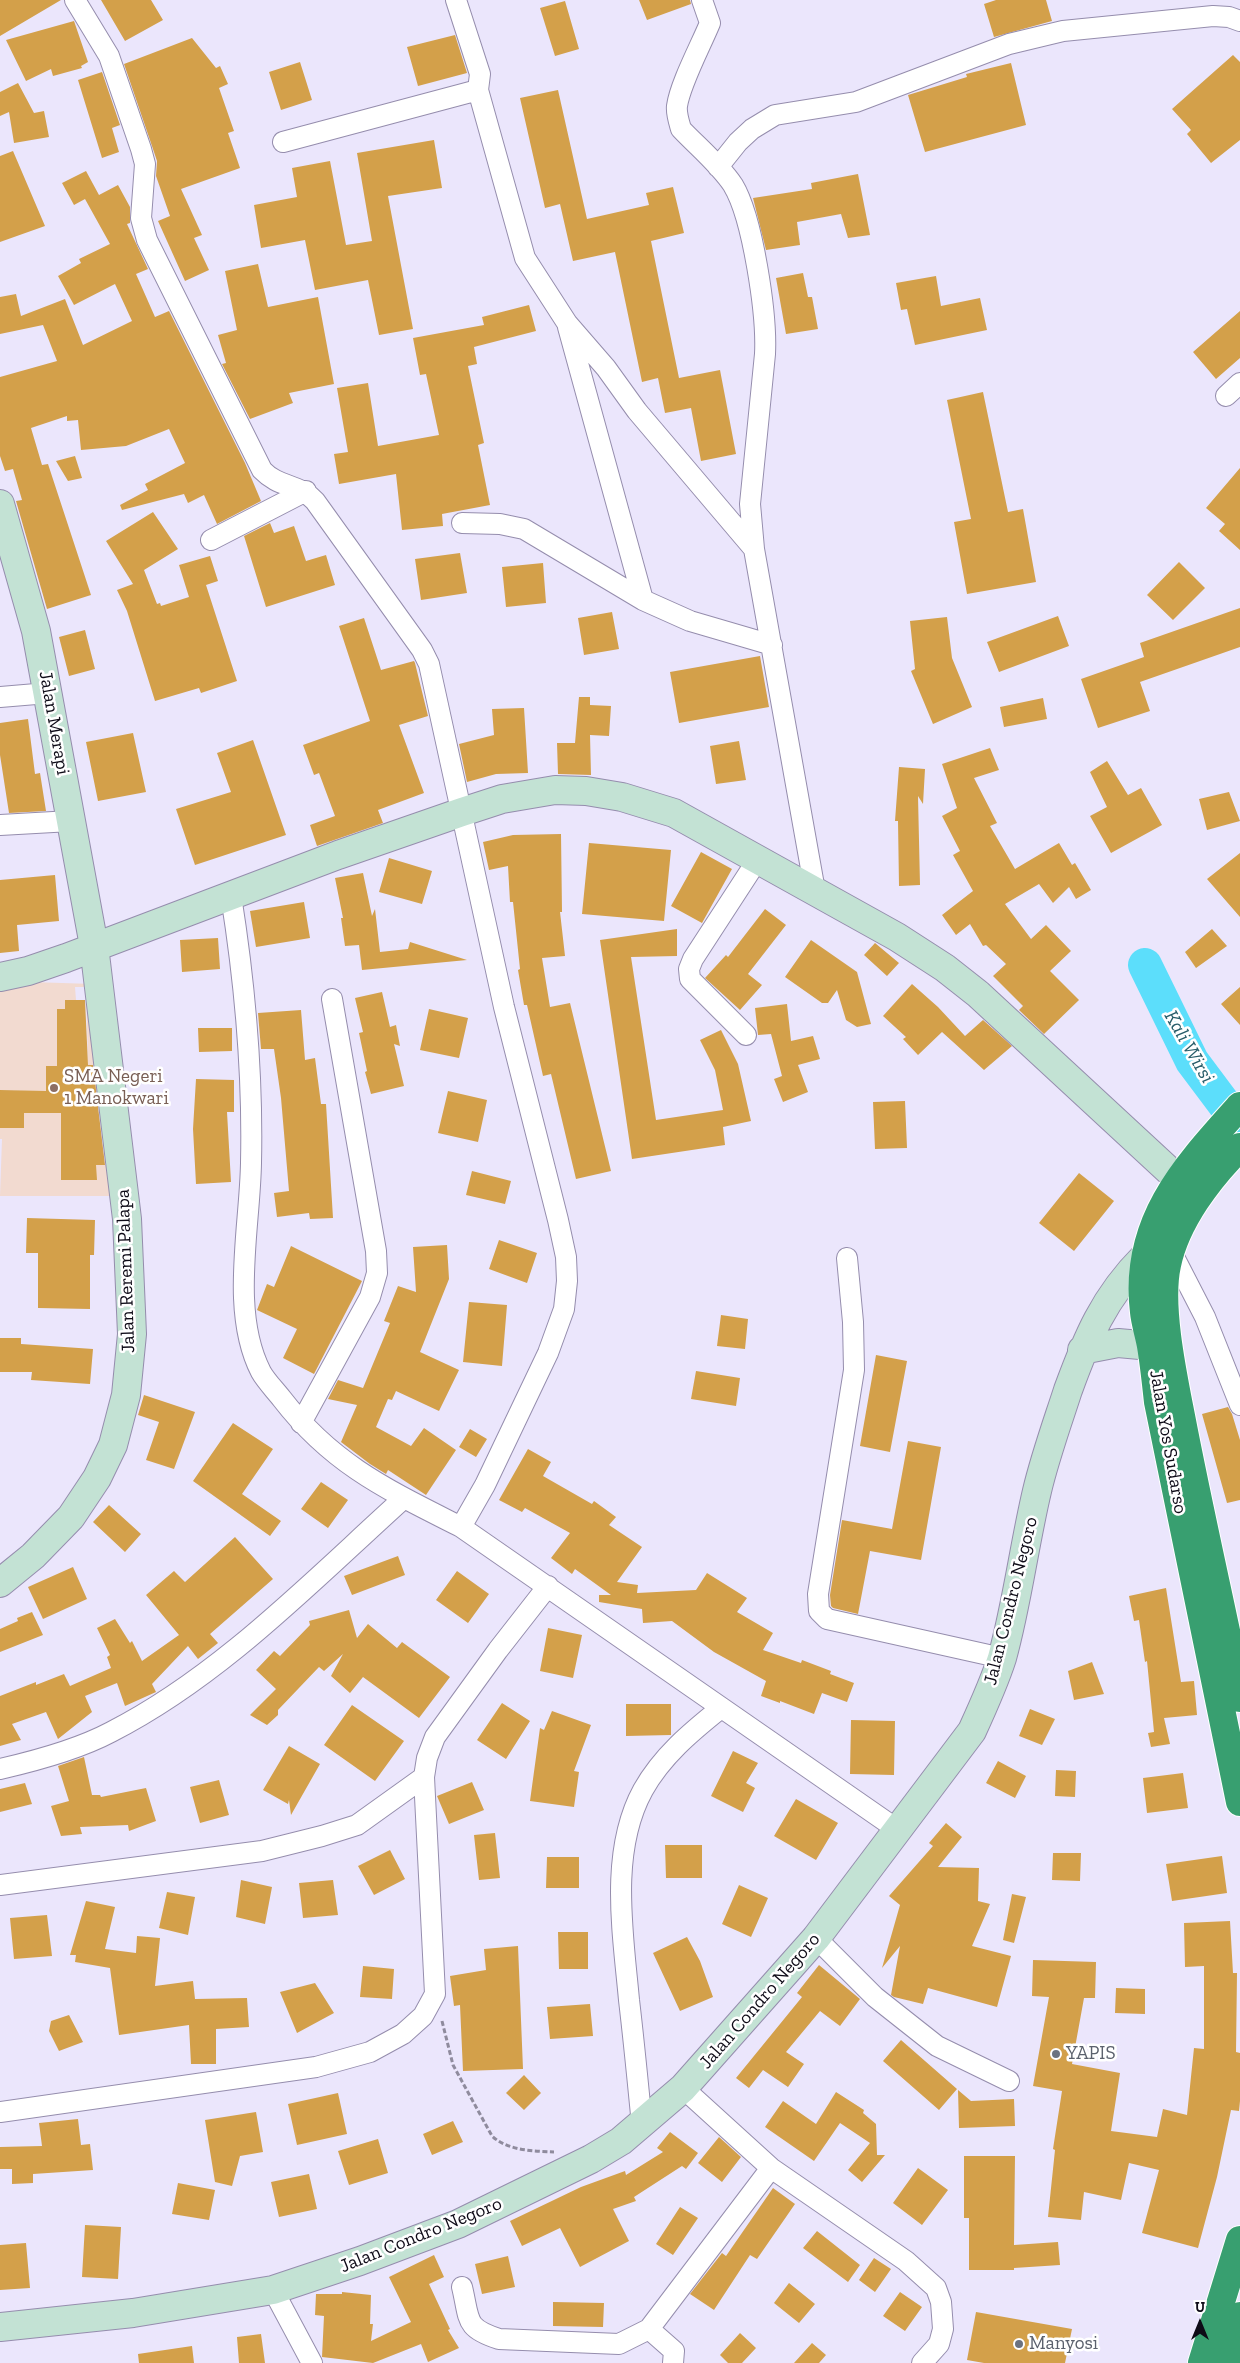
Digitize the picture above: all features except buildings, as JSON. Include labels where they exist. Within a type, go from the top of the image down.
[{"type":"highway","name":"Jalan Yos Sudarso","points":[[1240,1106],[1206,1143],[1179,1180],[1158,1216],[1144,1257],[1144,1312],[1151,1346],[1158,1402],[1217,1634],[1240,1698]]},
{"type":"highway","name":"Jalan Yos Sudarso","points":[[1232,1155],[1184,1220],[1166,1266],[1165,1284],[1172,1373],[1217,1634],[1240,1802]]},
{"type":"highway","points":[[1202,2363],[1240,2240]]},
{"type":"highway","points":[[1232,2358],[1240,2316]]},
{"type":"street","points":[[75,0],[110,56],[141,149],[145,164],[141,218],[146,240],[262,470],[269,478],[306,491],[315,501],[422,650],[429,664],[504,1007],[558,1220],[566,1257],[568,1281],[564,1309],[548,1353],[485,1485],[461,1526]]},
{"type":"street","points":[[456,0],[480,74],[478,90],[525,258],[567,323],[606,368],[637,411],[754,550]]},
{"type":"street","points":[[702,0],[710,23],[676,107],[681,128],[718,167],[734,187],[742,204],[762,300],[766,331],[750,504],[754,550],[815,891]]},
{"type":"street","points":[[718,167],[738,142],[752,129],[775,115],[856,102],[970,57],[1041,35],[1213,16],[1229,17],[1240,21]]},
{"type":"street","points":[[283,142],[478,90]]},
{"type":"street","points":[[567,323],[642,600]]},
{"type":"street","points":[[211,540],[306,491]]},
{"type":"street","name":"Jalan Merapi","points":[[0,504],[36,631],[94,946]]},
{"type":"street","points":[[462,523],[500,524],[524,529],[642,600],[690,621],[772,645]]},
{"type":"street","points":[[0,697],[48,693]]},
{"type":"street","points":[[0,977],[28,971],[66,958],[338,855],[502,799],[555,790],[586,791],[622,797],[674,814],[897,937],[952,973],[991,1006],[1179,1180]]},
{"type":"street","points":[[0,825],[72,821]]},
{"type":"street","points":[[746,1035],[690,979],[689,969],[693,959],[758,859]]},
{"type":"street","points":[[231,896],[240,951],[250,1044],[251,1163],[244,1289],[245,1316],[251,1344],[261,1372],[301,1423],[335,1455],[368,1478],[461,1526],[898,1830]]},
{"type":"street","name":"Jalan Reremi Palapa","points":[[0,1583],[34,1556],[71,1518],[97,1478],[113,1445],[126,1394],[132,1334],[127,1219],[94,946]]},
{"type":"street","points":[[301,1423],[370,1296],[377,1274],[376,1251],[332,999]]},
{"type":"street","points":[[1171,1251],[1205,1318],[1240,1405]]},
{"type":"street","name":"Jalan Condro Negoro","points":[[0,2327],[133,2313],[273,2290],[360,2262],[458,2224],[591,2159],[621,2141],[642,2125],[683,2088],[816,1938],[972,1731],[986,1702],[1002,1658],[1037,1489],[1056,1425],[1082,1350],[1102,1309],[1114,1290],[1144,1257]]},
{"type":"street","points":[[847,1258],[853,1322],[854,1370],[818,1594],[819,1611],[827,1619],[1002,1658]]},
{"type":"street","points":[[1082,1350],[1118,1343],[1151,1346]]},
{"type":"street","points":[[0,1769],[34,1762],[110,1733],[174,1695],[247,1639],[404,1498]]},
{"type":"street","points":[[0,2112],[316,2067],[370,2052],[403,2034],[423,2016],[435,1994],[424,1776],[427,1758],[435,1738],[498,1650],[548,1586]]},
{"type":"street","points":[[642,2125],[623,1934],[622,1870],[628,1833],[643,1790],[666,1756],[721,1708]]},
{"type":"street","points":[[0,1885],[262,1851],[322,1836],[357,1825],[424,1776]]},
{"type":"street","points":[[816,1938],[875,1996],[937,2046],[1009,2081]]},
{"type":"street","points":[[683,2088],[771,2168],[906,2262],[936,2288],[941,2302],[943,2328],[939,2344],[922,2363]]},
{"type":"street","points":[[462,2287],[470,2322],[476,2330],[499,2338],[619,2344],[649,2328],[771,2168]]},
{"type":"street","points":[[273,2290],[312,2363]]},
{"type":"street","points":[[649,2328],[674,2351],[673,2363]]},
{"type":"path","points":[[435,1994],[452,2065],[492,2136],[498,2142],[513,2147],[559,2152],[591,2159]]},
{"type":"shaded area","name":"SMA Negeri 1 Manokwari","points":[[0,981],[93,984],[109,1093],[114,1196],[0,1196],[2,1139],[0,1139],[0,1128],[24,1128],[24,1113],[57,1113],[57,1098],[25,1097],[25,1091],[0,1090]],"holes":[[[75,987],[86,987],[88,1065],[95,1065],[96,1084],[47,1085],[46,1066],[57,1066],[57,1009],[65,1009],[65,1000],[76,1000]],[[61,1096],[109,1096],[110,1165],[96,1165],[96,1180],[61,1180]]]},
{"type":"waterway","name":"Kali Wirsi","points":[[1145,965],[1192,1061],[1240,1125]]},
{"type":"place","name":"SMA Negeri 1 Manokwari","points":[[54,1088]]},
{"type":"place","name":"YAPIS","points":[[1056,2054]]},
{"type":"place","name":"Manyosi","points":[[1019,2344]]}]
